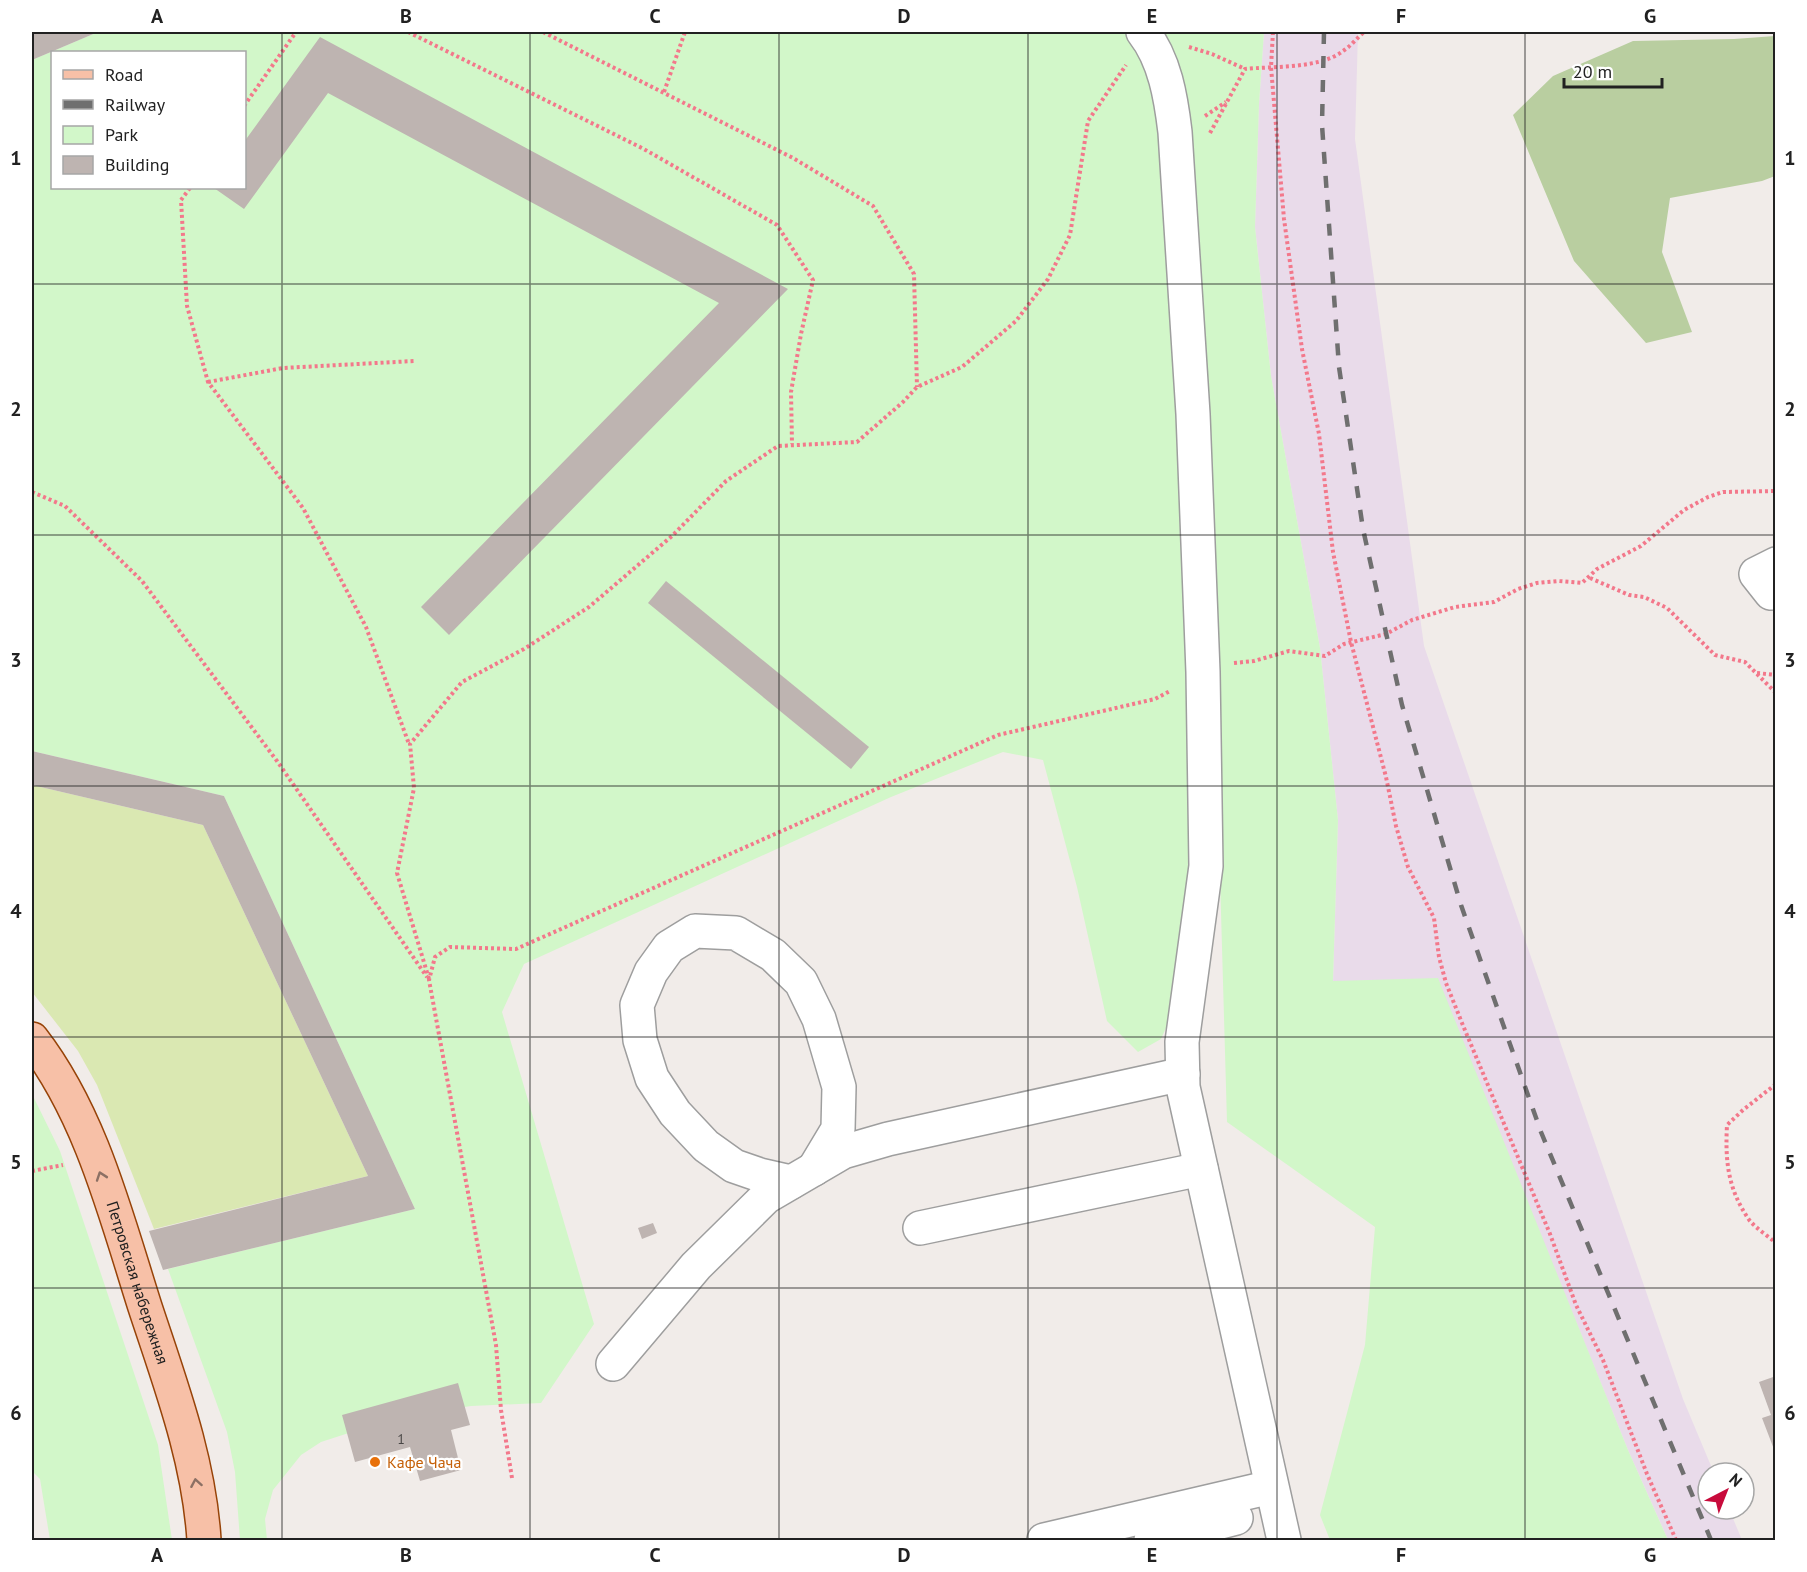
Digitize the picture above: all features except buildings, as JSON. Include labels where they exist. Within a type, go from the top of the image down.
[{"type":"main road","name":"Петровская набережная","points":[[32,1039],[62,1083],[88,1136],[188,1440],[203,1521],[204,1540]]},
{"type":"street","points":[[1147,36],[1171,97],[1175,132],[1192,402],[1203,672],[1206,866],[1182,1042],[1183,1080],[1284,1540]]},
{"type":"street","points":[[803,1175],[760,1175],[734,1166],[706,1146],[675,1113],[652,1078],[640,1040],[637,1005],[651,972],[669,947],[695,931],[736,933],[773,955],[801,982],[819,1019],[839,1088],[852,1112],[864,1126],[888,1139]]},
{"type":"street","points":[[613,1364],[696,1266],[766,1197],[843,1152],[888,1139],[1183,1080]]},
{"type":"street","points":[[803,1175],[838,1129],[839,1088]]},
{"type":"street","points":[[920,1228],[1201,1169]]},
{"type":"street","points":[[1044,1540],[1273,1497]]},
{"type":"street","points":[[1151,1540],[1273,1497]]},
{"type":"path","points":[[246,103],[296,32]]},
{"type":"path","points":[[408,32],[642,148],[777,225],[813,280],[791,392],[792,444]]},
{"type":"path","points":[[543,32],[793,158],[873,206],[914,274],[917,387]]},
{"type":"path","points":[[664,93],[686,32]]},
{"type":"path","points":[[1273,32],[1271,67],[1284,219],[1310,395],[1319,434],[1333,552],[1351,642],[1386,777],[1396,826],[1408,867],[1434,918],[1439,957],[1446,983],[1484,1080],[1550,1234],[1576,1305],[1603,1360],[1647,1474],[1676,1540]]},
{"type":"path","points":[[410,744],[462,682],[524,649],[589,607],[672,536],[726,481],[778,446],[857,442],[917,387],[962,367],[1016,321],[1048,279],[1071,235],[1088,121],[1147,36],[1212,54],[1245,69],[1304,65],[1323,60],[1342,53],[1364,32]]},
{"type":"path","points":[[1209,134],[1245,69]]},
{"type":"path","points":[[32,492],[65,506],[142,581],[277,761],[429,980],[397,873],[414,788],[410,744],[366,627],[303,508],[208,382],[187,306],[181,200],[189,189]]},
{"type":"path","points":[[208,382],[283,368],[414,361]]},
{"type":"path","points":[[1203,672],[1226,664],[1254,661],[1289,651],[1324,656],[1351,642],[1386,634],[1412,620],[1455,607],[1494,602],[1518,589],[1537,583],[1558,581],[1582,583],[1590,578],[1597,569],[1641,546],[1684,510],[1708,497],[1723,492],[1776,491]]},
{"type":"path","points":[[1590,578],[1629,595],[1644,597],[1667,608],[1715,655],[1745,662],[1776,693]]},
{"type":"path","points":[[1756,673],[1776,675]]},
{"type":"path","points":[[1776,1084],[1727,1125],[1726,1147],[1729,1181],[1751,1221],[1776,1243]]},
{"type":"path","points":[[32,1171],[70,1164]]},
{"type":"shaded area","points":[[1264,32],[1358,32],[1355,139],[1424,646],[1683,1399],[1709,1461],[1696,1461],[1696,1521],[1734,1521],[1742,1540],[1668,1540],[1628,1450],[1507,1152],[1333,982],[1338,820],[1320,648],[1271,376],[1255,227]]},
{"type":"green space","points":[[98,32],[1128,32],[1161,97],[1187,466],[1190,863],[1178,949],[1173,1012],[1161,1039],[1138,1052],[1107,1021],[1077,887],[1043,760],[1003,752],[891,797],[524,964],[502,1012],[594,1324],[541,1403],[471,1406],[398,1417],[321,1442],[301,1455],[273,1490],[265,1519],[267,1540],[240,1540],[235,1472],[227,1432],[168,1269],[415,1209],[224,796],[32,751],[32,60],[51,52],[51,189],[246,189],[246,51],[53,51]]},
{"type":"green space","points":[[1161,32],[1264,32],[1255,227],[1271,376],[1320,648],[1338,820],[1333,981],[1438,978],[1628,1450],[1668,1540],[1330,1540],[1320,1515],[1365,1345],[1375,1227],[1227,1122],[1214,668]]},
{"type":"green space","points":[[1775,36],[1775,176],[1762,181],[1670,198],[1662,252],[1692,332],[1646,343],[1574,261],[1513,115],[1553,76],[1633,41]]},
{"type":"green space","points":[[32,785],[203,825],[368,1176],[154,1229],[97,1085],[78,1051],[32,992]]},
{"type":"green space","points":[[32,1094],[60,1151],[158,1445],[172,1540],[50,1540],[40,1479],[32,1471]]},
{"type":"railway","points":[[1324,32],[1322,125],[1339,367],[1363,529],[1402,705],[1461,905],[1541,1132],[1711,1540]]},
{"type":"place","name":"Кафе Чача","points":[[375,1462]]}]
